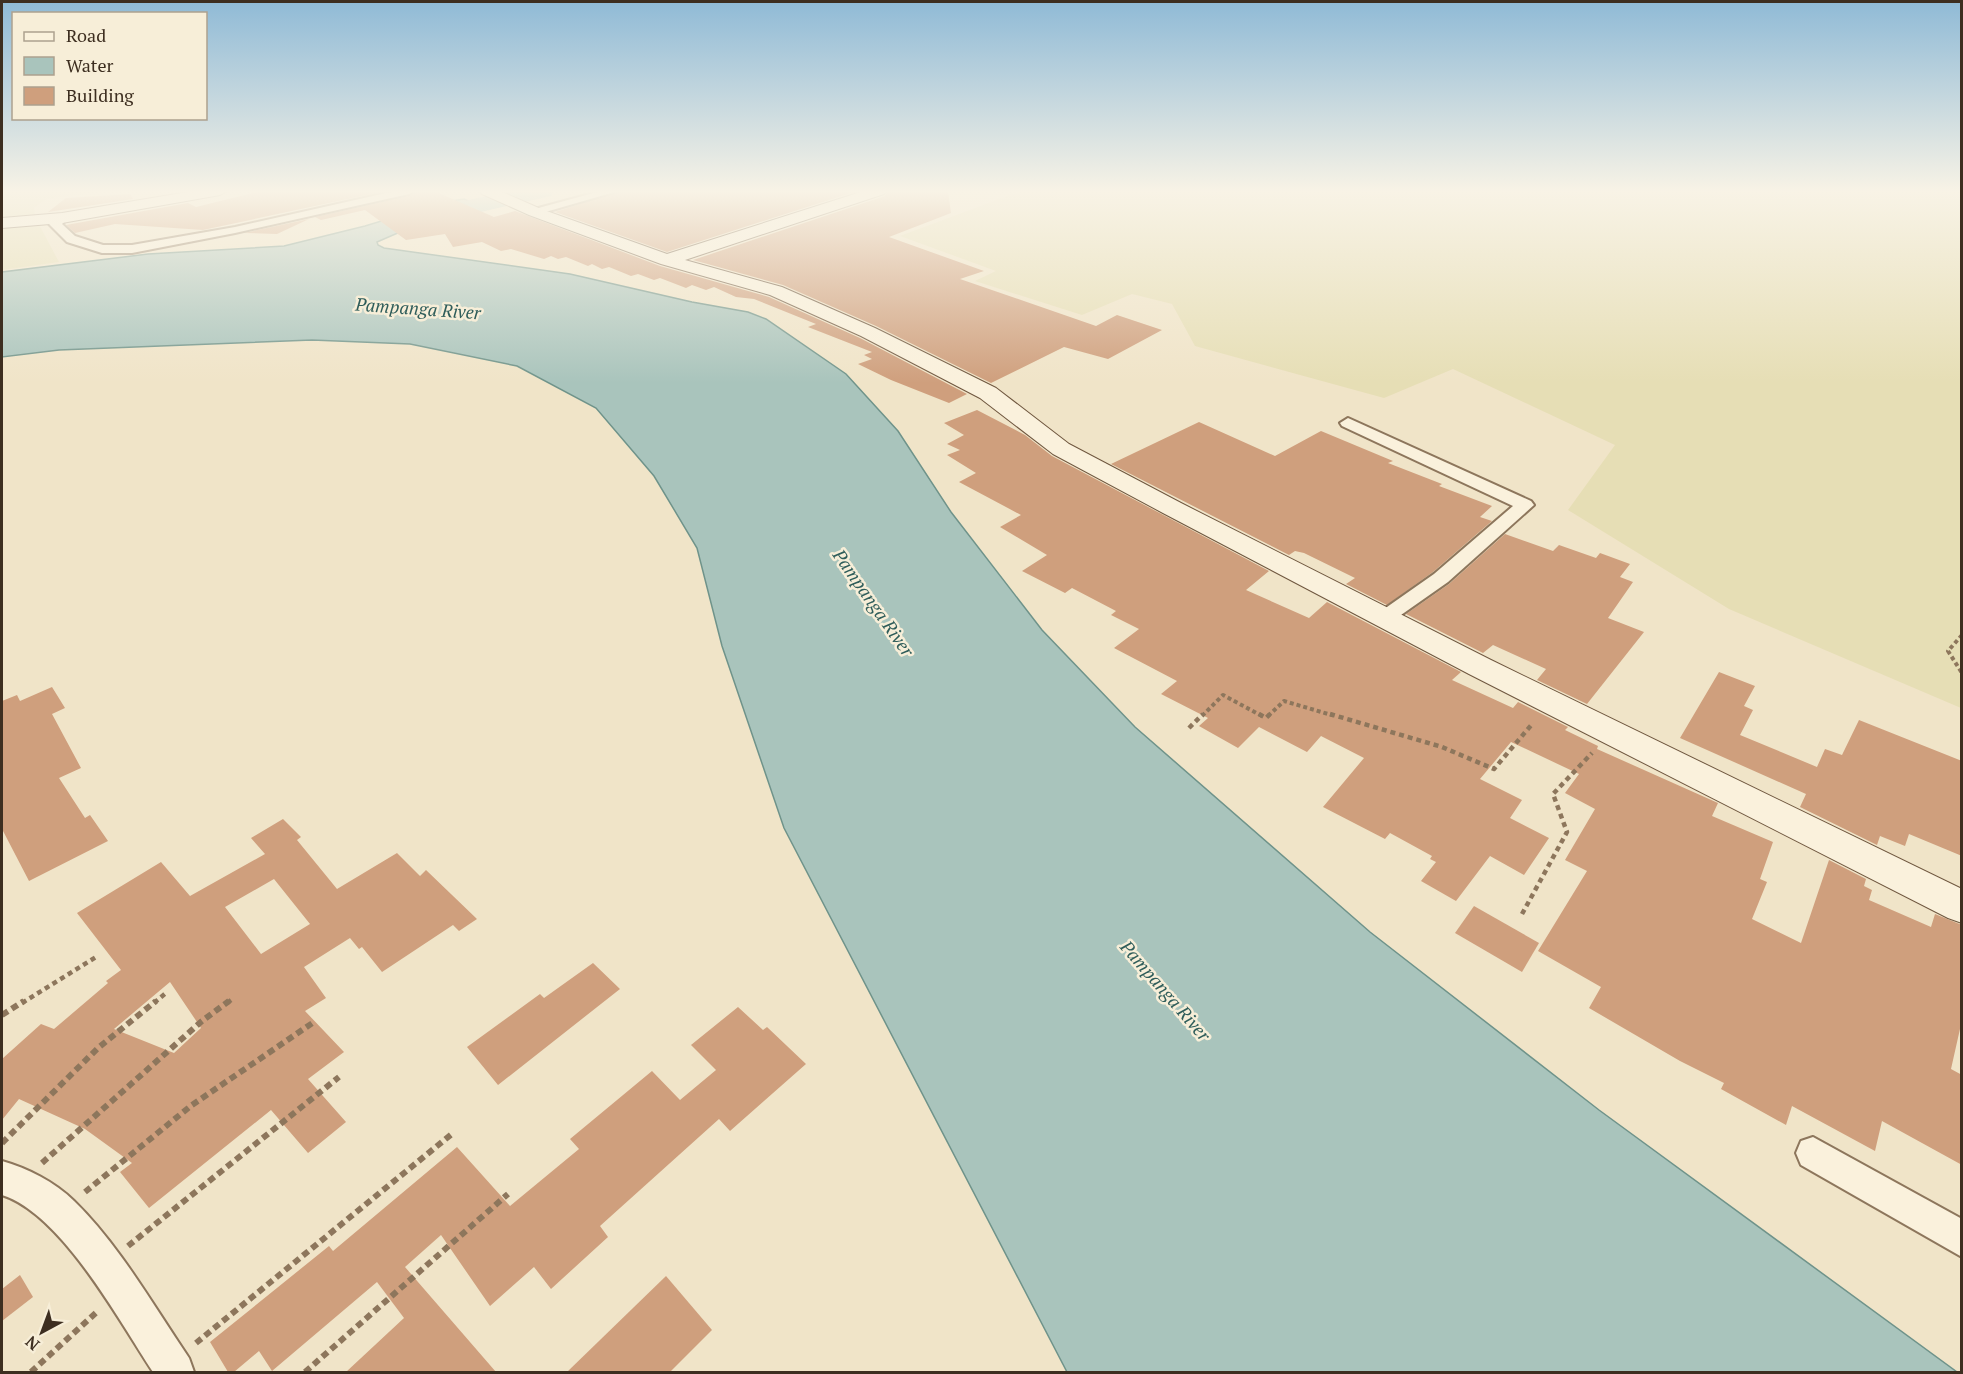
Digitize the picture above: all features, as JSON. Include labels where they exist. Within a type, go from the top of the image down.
[{"type":"street","points":[[654,255],[776,291],[868,332],[988,393],[1061,449],[1384,618],[1962,907]]},
{"type":"street","points":[[667,260],[682,255]]},
{"type":"street","points":[[1348,423],[1526,505],[1441,578],[1384,618]]},
{"type":"street","points":[[1813,1153],[1962,1239]]},
{"type":"street","points":[[10,1181],[61,1212],[104,1265],[172,1369]]},
{"type":"path","points":[[1962,635],[1948,651],[1962,673]]},
{"type":"path","points":[[1189,728],[1223,695],[1266,718],[1284,700],[1442,747],[1494,769],[1551,702]]},
{"type":"path","points":[[1522,914],[1567,832],[1553,795],[1611,733]]},
{"type":"path","points":[[2,1015],[96,957]]},
{"type":"path","points":[[2,1143],[98,1048],[167,992]]},
{"type":"path","points":[[10,1181],[202,1021],[234,998]]},
{"type":"path","points":[[61,1212],[192,1106],[314,1022]]},
{"type":"path","points":[[104,1265],[339,1077]]},
{"type":"path","points":[[172,1369],[453,1133]]},
{"type":"path","points":[[305,1372],[508,1194]]},
{"type":"path","points":[[31,1372],[104,1305]]},
{"type":"shaded area","points":[[2,255],[55,255],[59,262],[2,270]]},
{"type":"shaded area","points":[[952,255],[1961,255],[1961,708],[1729,609],[1568,510],[1615,445],[1453,369],[1384,398],[1195,346],[1172,304],[1132,294],[1082,315],[975,281],[996,271]]},
{"type":"water","name":"Pampanga River","points":[[139,255],[435,255],[570,274],[692,302],[748,312],[766,319],[846,374],[898,431],[951,512],[1042,630],[1135,727],[1370,932],[1599,1110],[1957,1372],[1067,1372],[784,828],[722,646],[697,548],[654,476],[596,408],[517,366],[410,344],[312,340],[59,350],[2,357],[2,272]]},
{"type":"building","points":[[531,255],[631,255],[660,266],[769,297],[860,338],[967,394],[949,403],[891,380],[858,364],[872,359],[864,355],[872,352],[808,327],[816,324],[754,299],[736,297],[714,287],[706,290],[692,285],[686,288],[660,278],[654,280],[638,274],[631,276],[609,267],[602,269],[592,264],[588,266],[566,257],[558,259],[551,256],[544,259]]},
{"type":"building","points":[[708,255],[940,255],[984,271],[960,279],[1096,326],[1117,315],[1162,330],[1108,359],[1064,347],[991,383],[876,326],[783,285],[693,260]]},
{"type":"building","points":[[977,410],[1025,435],[1052,456],[1269,571],[1246,590],[1309,618],[1327,602],[1461,672],[1452,680],[1513,708],[1518,702],[1568,727],[1565,730],[1598,746],[1597,749],[1718,803],[1712,816],[1773,842],[1760,879],[1767,882],[1752,919],[1801,943],[1829,860],[1866,879],[1864,886],[1872,890],[1869,900],[1931,927],[1935,914],[1962,925],[1962,1020],[1951,1069],[1962,1075],[1962,1165],[1882,1121],[1875,1151],[1792,1106],[1786,1125],[1721,1089],[1724,1083],[1680,1061],[1589,1008],[1601,987],[1538,951],[1587,871],[1565,860],[1595,809],[1565,793],[1579,774],[1511,742],[1480,779],[1522,800],[1510,818],[1549,838],[1524,875],[1490,856],[1456,901],[1421,881],[1436,862],[1430,859],[1432,856],[1390,833],[1385,839],[1323,807],[1364,758],[1321,736],[1307,752],[1259,727],[1238,748],[1199,726],[1208,718],[1161,694],[1177,681],[1114,648],[1139,629],[1111,615],[1116,611],[1072,588],[1065,593],[1022,571],[1047,555],[1000,527],[1021,515],[959,482],[976,473],[947,455],[960,450],[947,444],[964,435],[944,423]]},
{"type":"building","points":[[1199,422],[1275,456],[1321,431],[1393,461],[1388,463],[1442,484],[1439,486],[1492,506],[1480,517],[1492,521],[1433,572],[1387,605],[1346,584],[1355,578],[1304,553],[1295,551],[1289,555],[1111,464]]},
{"type":"building","points":[[1505,534],[1553,551],[1559,545],[1596,558],[1600,553],[1630,564],[1620,577],[1633,582],[1608,618],[1644,632],[1587,704],[1537,680],[1546,669],[1493,645],[1483,653],[1406,614],[1449,584]]},
{"type":"building","points":[[1719,672],[1755,686],[1744,706],[1753,710],[1740,735],[1817,767],[1825,749],[1842,755],[1859,720],[1962,761],[1962,856],[1909,834],[1905,846],[1880,836],[1877,845],[1800,807],[1806,794],[1680,738]]},
{"type":"building","points":[[52,687],[65,708],[52,714],[81,768],[59,778],[85,818],[90,815],[108,841],[29,881],[2,829],[2,701],[17,695],[20,701]]},
{"type":"building","points":[[283,819],[301,837],[297,840],[337,889],[397,853],[420,876],[426,870],[477,919],[459,931],[453,925],[382,972],[362,947],[359,949],[350,938],[304,967],[326,998],[305,1011],[344,1052],[308,1079],[346,1122],[308,1153],[271,1110],[149,1208],[120,1172],[132,1163],[85,1129],[19,1099],[2,1120],[2,1059],[41,1024],[54,1029],[121,970],[77,913],[161,862],[190,896],[265,854],[251,838]],"holes":[[[274,879],[310,924],[261,954],[225,907]],[[170,982],[201,1028],[174,1053],[114,1029]]]},
{"type":"building","points":[[1474,906],[1539,943],[1522,972],[1455,933]]},
{"type":"building","points":[[593,963],[620,989],[498,1085],[467,1047],[540,994],[544,998]]},
{"type":"building","points":[[738,1007],[763,1030],[767,1027],[806,1064],[730,1131],[719,1119],[600,1226],[608,1237],[551,1289],[534,1267],[490,1306],[441,1235],[405,1267],[496,1372],[346,1372],[404,1318],[377,1282],[272,1371],[259,1351],[234,1372],[228,1372],[210,1342],[329,1246],[333,1251],[457,1147],[510,1206],[579,1149],[570,1139],[652,1071],[680,1100],[716,1070],[691,1045]]},
{"type":"building","points":[[20,1275],[33,1297],[2,1321],[2,1289]]},
{"type":"building","points":[[666,1276],[712,1330],[670,1372],[567,1372]]}]
